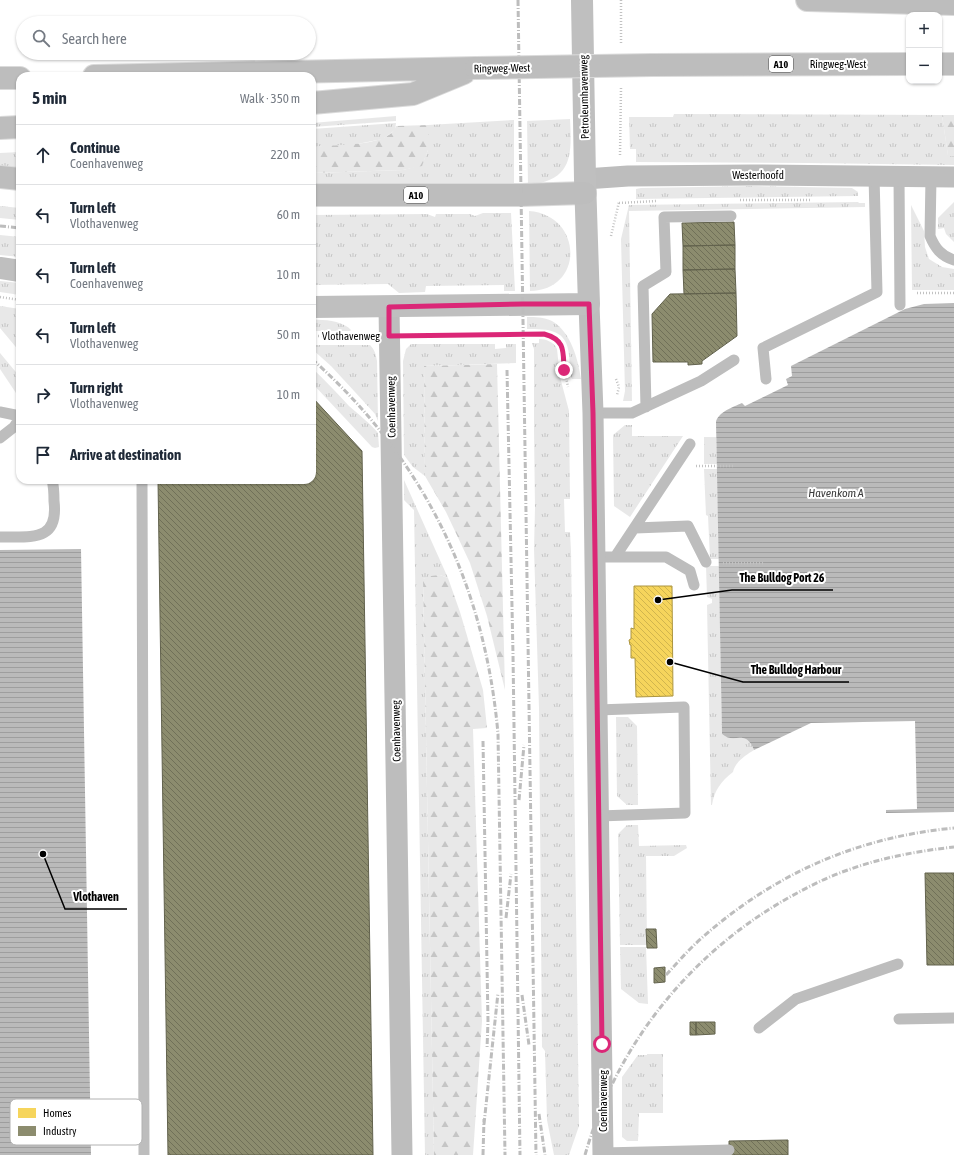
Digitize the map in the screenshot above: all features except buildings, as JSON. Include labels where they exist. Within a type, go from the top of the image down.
[{"type":"highway","points":[[807,0],[954,4]]},
{"type":"highway","name":"Ringweg-West","points":[[306,72],[652,65],[906,64]]},
{"type":"highway","points":[[942,64],[954,64]]},
{"type":"highway","name":"A10","points":[[316,103],[413,94],[476,68]]},
{"type":"highway","points":[[0,78],[16,78]]},
{"type":"highway","points":[[0,128],[16,127]]},
{"type":"highway","points":[[0,177],[16,179]]},
{"type":"highway","name":"A10","points":[[316,195],[506,195],[585,186]]},
{"type":"main road","name":"Petroleumhavenweg","points":[[582,0],[585,186],[589,304]]},
{"type":"main road","points":[[0,268],[16,270]]},
{"type":"main road","points":[[316,307],[589,304]]},
{"type":"street","name":"Westerhoofd","points":[[585,186],[628,176],[805,175],[954,177]]},
{"type":"street","name":"Coenhavenweg","points":[[589,304],[593,413],[605,557],[598,710],[604,1154]]},
{"type":"street","name":"Coenhavenweg","points":[[389,307],[402,1155]]},
{"type":"lane","points":[[766,379],[763,348],[877,292],[874,176]]},
{"type":"lane","points":[[899,176],[900,305]]},
{"type":"lane","points":[[930,177],[930,236],[933,245],[940,253],[954,260]]},
{"type":"lane","points":[[646,407],[643,286],[666,272],[664,217],[731,216]]},
{"type":"lane","points":[[593,413],[632,413],[701,381],[734,360]]},
{"type":"lane","points":[[0,412],[16,416]]},
{"type":"lane","points":[[0,438],[16,424]]},
{"type":"lane","points":[[605,557],[635,528],[690,444]]},
{"type":"lane","points":[[0,537],[40,535],[52,526],[56,512],[52,484]]},
{"type":"lane","points":[[142,484],[144,1155]]},
{"type":"lane","points":[[635,528],[688,526],[706,562]]},
{"type":"lane","points":[[605,557],[666,557],[690,572],[694,585]]},
{"type":"lane","points":[[598,710],[684,707],[685,813],[599,816]]},
{"type":"lane","points":[[759,1028],[796,999],[898,964]]},
{"type":"lane","points":[[899,1019],[954,1018]]},
{"type":"lane","points":[[604,1154],[729,1150]]},
{"type":"path","points":[[739,200],[811,200]]},
{"type":"path","points":[[619,202],[660,201]]},
{"type":"path","points":[[916,293],[954,293]]},
{"type":"path","points":[[0,297],[16,299]]},
{"type":"path","name":"Vlothavenweg","points":[[316,336],[544,334],[552,336],[563,348],[564,370],[568,384]]},
{"type":"path","points":[[704,466],[734,466]]},
{"type":"path","points":[[706,562],[762,563]]},
{"type":"green space","points":[[674,114],[942,115],[948,155],[954,156],[954,165],[636,162],[636,149],[630,149],[629,117],[673,117]]},
{"type":"green space","points":[[942,115],[954,115],[954,156],[948,156]]},
{"type":"green space","points":[[396,116],[396,121],[316,127],[316,123]]},
{"type":"green space","points":[[570,119],[571,133],[569,155],[561,172],[553,178],[543,182],[528,185],[527,121]]},
{"type":"green space","points":[[514,120],[514,185],[316,187],[316,173],[403,170],[422,165],[428,150],[428,125]]},
{"type":"green space","points":[[396,123],[395,130],[383,139],[352,145],[316,147],[316,129]]},
{"type":"green space","points":[[428,125],[428,150],[422,166],[403,170],[316,173],[316,147],[372,142],[391,133],[396,126]]},
{"type":"green space","points":[[16,152],[16,172],[0,170],[0,153]]},
{"type":"green space","points":[[756,186],[852,188],[858,192],[858,196],[636,199],[636,189],[641,188]]},
{"type":"green space","points":[[954,202],[954,242],[946,234],[944,228],[938,229],[938,218]]},
{"type":"green space","points":[[865,203],[865,207],[629,211],[632,401],[623,401],[625,391],[621,239],[629,205]]},
{"type":"green space","points":[[911,205],[924,231],[925,247],[929,259],[942,267],[954,269],[954,290],[912,290]]},
{"type":"green space","points":[[0,206],[16,208],[16,220],[0,218]]},
{"type":"green space","points":[[529,211],[547,216],[560,225],[568,238],[570,252],[568,266],[561,279],[548,287],[530,291]]},
{"type":"green space","points":[[483,213],[511,213],[515,291],[504,291],[504,285],[426,286],[425,292],[399,293],[388,284],[316,285],[316,215],[427,214],[435,217],[436,214],[470,214],[475,216]]},
{"type":"green space","points":[[0,235],[16,237],[16,257],[0,255]]},
{"type":"green space","points":[[0,281],[16,283],[16,294],[0,292]]},
{"type":"green space","points":[[0,306],[16,308],[16,347],[0,328]]},
{"type":"green space","points":[[527,317],[549,320],[559,326],[569,339],[576,355],[581,379],[572,379],[571,377],[569,355],[565,340],[560,335],[549,330],[527,329]]},
{"type":"green space","points":[[316,320],[333,321],[343,324],[351,330],[316,331]]},
{"type":"green space","points":[[539,339],[550,341],[557,349],[560,377],[569,411],[570,499],[564,499],[565,532],[570,532],[571,551],[579,1126],[569,1155],[554,1155],[547,1120],[545,1051],[542,1047],[539,708],[534,549],[534,349],[532,343],[539,343]]},
{"type":"green space","points":[[411,344],[495,344],[495,349],[506,348],[506,344],[516,344],[516,363],[424,366],[425,476],[413,467],[404,455],[403,361],[406,349]]},
{"type":"green space","points":[[316,345],[370,345],[372,347],[377,361],[378,421],[375,414],[331,366],[316,353]]},
{"type":"green space","points":[[0,353],[16,372],[16,393],[0,369]]},
{"type":"green space","points":[[497,364],[505,690],[487,616],[470,563],[446,512],[425,476],[424,366]]},
{"type":"green space","points":[[316,372],[378,433],[379,447],[372,447],[316,387]]},
{"type":"green space","points":[[625,425],[632,425],[632,436],[683,436],[630,517],[614,506],[613,435]]},
{"type":"green space","points":[[704,437],[716,437],[717,464],[704,464]]},
{"type":"green space","points":[[704,469],[717,469],[719,559],[710,559]]},
{"type":"green space","points":[[404,480],[448,578],[440,575],[423,579],[434,1155],[425,1155],[414,510],[404,500]]},
{"type":"green space","points":[[706,566],[719,566],[722,734],[726,737],[743,738],[747,740],[751,743],[754,750],[738,762],[733,772],[725,779],[714,795],[712,805],[707,605],[712,603],[712,599],[707,597]]},
{"type":"green space","points":[[440,575],[448,578],[460,612],[483,690],[487,728],[473,729],[482,1021],[473,1155],[434,1155],[423,579]]},
{"type":"green space","points":[[616,717],[628,717],[637,726],[638,805],[627,805],[617,796]]},
{"type":"green space","points":[[627,825],[638,825],[639,846],[686,845],[687,848],[674,856],[646,856],[647,945],[620,945],[618,834]]},
{"type":"green space","points":[[620,947],[646,947],[648,1004],[639,1003],[621,989]]},
{"type":"green space","points":[[663,1054],[663,1113],[639,1113],[638,1141],[627,1141],[622,1137],[622,1077],[638,1055]]},
{"type":"water","name":"Havenkom A","points":[[954,303],[954,812],[886,813],[886,810],[917,809],[915,721],[811,723],[754,750],[751,743],[743,738],[731,738],[722,734],[716,422],[720,415],[730,408],[742,403],[745,406],[788,385],[786,379],[792,376],[791,366],[905,309],[924,304]]},
{"type":"water","points":[[81,549],[90,1099],[10,1099],[10,1145],[91,1145],[91,1155],[0,1155],[0,550]]},
{"type":"railway","points":[[518,0],[536,1155]]},
{"type":"railway","points":[[0,226],[16,228]]},
{"type":"railway","points":[[316,363],[352,398],[386,439],[417,482],[442,528],[463,576],[479,627],[491,679],[498,734],[505,1155]]},
{"type":"railway","points":[[507,370],[513,654],[520,1155]]},
{"type":"railway","points":[[483,741],[488,1021],[487,1049]]},
{"type":"railway","points":[[519,800],[524,745]]},
{"type":"railway","points":[[666,975],[684,955],[731,914],[760,894],[789,877],[820,862],[885,840],[954,828]]},
{"type":"railway","points":[[585,1155],[599,1115],[616,1077],[637,1041],[661,1007],[688,975],[719,946],[752,921],[788,898],[830,877],[858,866],[885,859],[912,853],[954,847]]},
{"type":"railway","points":[[506,918],[511,874]]},
{"type":"railway","points":[[484,1124],[498,993]]},
{"type":"railway","points":[[522,995],[529,1045]]},
{"type":"railway","points":[[539,1114],[545,1155]]},
{"type":"railway","points":[[483,1155],[484,1119]]},
{"type":"place","name":"The Bulldog Port 26","points":[[658,600]]},
{"type":"place","name":"The Bulldog Harbour","points":[[670,662]]},
{"type":"place","name":"Vlothaven","points":[[43,854]]},
{"type":"route","points":[[564,370],[563,348],[552,336],[544,334],[389,336],[389,307],[589,304],[593,413],[602,1044]]}]
